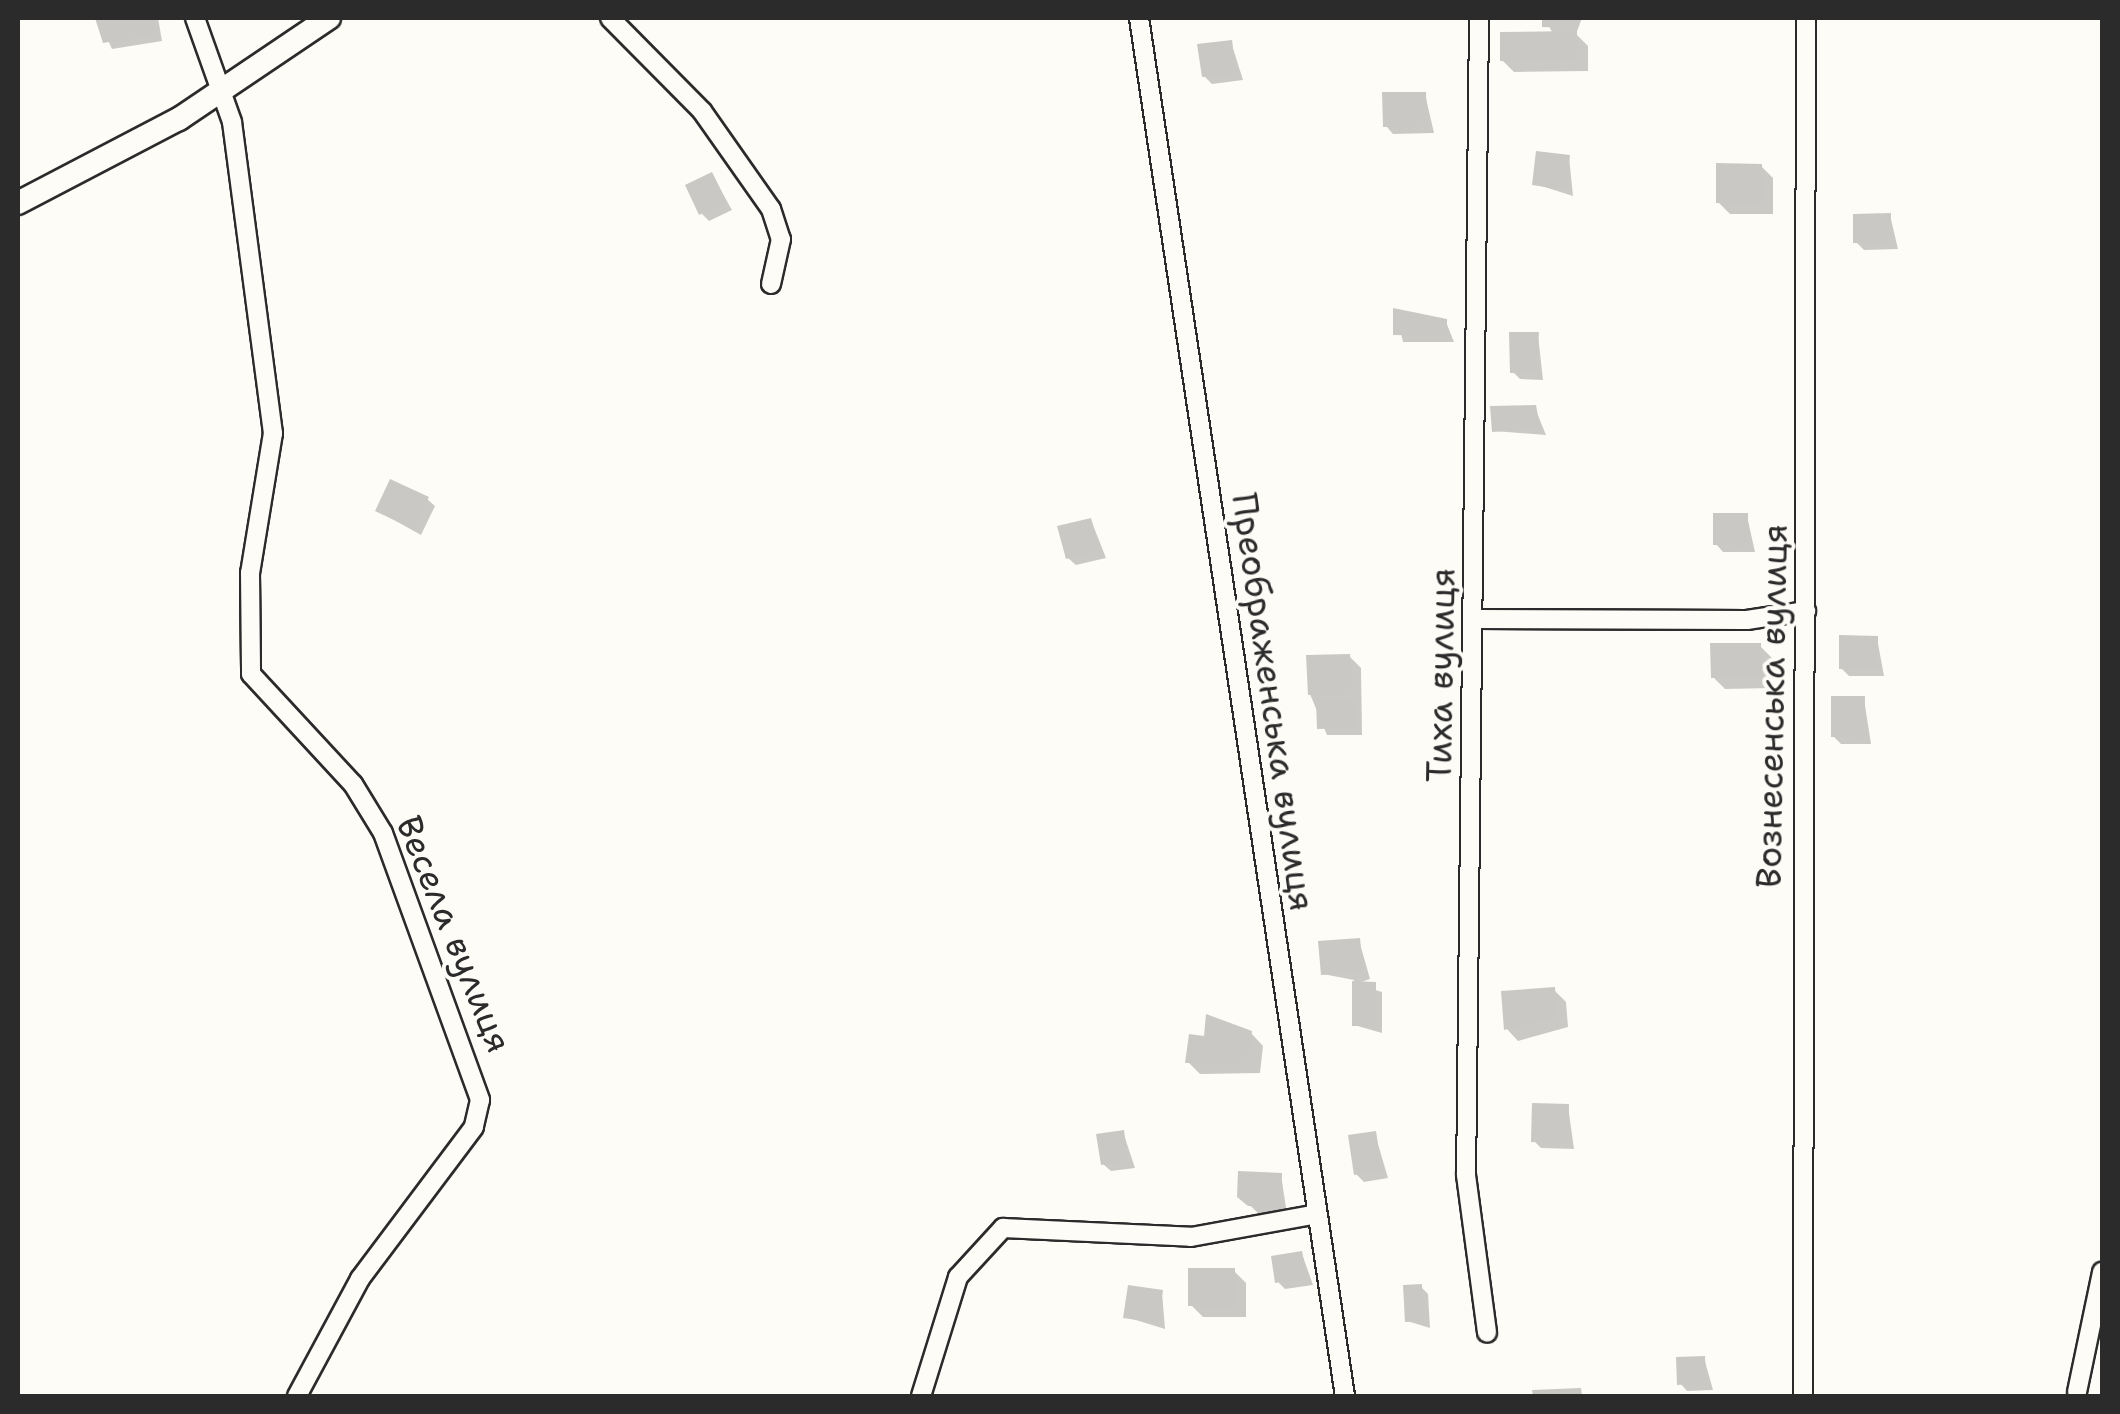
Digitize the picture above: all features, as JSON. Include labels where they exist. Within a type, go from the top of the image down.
[{"type":"street","name":"Весела вулиця","points":[[195,18],[224,90],[273,433],[250,573],[251,674],[353,784],[383,833],[480,1100],[474,1127],[360,1279],[297,1396]]},
{"type":"street","points":[[18,202],[224,90],[329,18]]},
{"type":"street","points":[[610,18],[702,111],[770,208],[781,239],[771,284]]},
{"type":"street","name":"Преображенська вулиця","points":[[1139,18],[1344,1396]]},
{"type":"street","name":"Тиха вулиця","points":[[1479,18],[1476,619],[1466,1175],[1487,1333]]},
{"type":"street","name":"Вознесенська вулиця","points":[[1803,1396],[1806,18]]},
{"type":"street","points":[[1476,619],[1747,620],[1806,611]]},
{"type":"street","points":[[921,1396],[958,1276],[1004,1228],[1192,1237],[1317,1214]]},
{"type":"street","points":[[2077,1392],[2102,1272]]},
{"type":"building","points":[[95,18],[153,18],[156,34],[103,43]]},
{"type":"building","points":[[1542,18],[1575,18],[1575,28],[1542,27]]},
{"type":"building","points":[[1577,31],[1577,60],[1500,61],[1500,32]]},
{"type":"building","points":[[1232,40],[1236,73],[1202,77],[1197,44]]},
{"type":"building","points":[[1382,92],[1426,92],[1427,126],[1383,127]]},
{"type":"building","points":[[1536,151],[1570,155],[1566,190],[1532,185]]},
{"type":"building","points":[[1716,163],[1762,164],[1762,203],[1716,203]]},
{"type":"building","points":[[712,172],[727,202],[699,215],[685,185]]},
{"type":"building","points":[[1891,213],[1891,243],[1853,243],[1853,214]]},
{"type":"building","points":[[1393,308],[1447,319],[1447,336],[1393,335]]},
{"type":"building","points":[[1509,332],[1539,332],[1536,373],[1510,373]]},
{"type":"building","points":[[1536,405],[1540,428],[1492,432],[1490,406]]},
{"type":"building","points":[[390,479],[429,497],[413,529],[375,511]]},
{"type":"building","points":[[1713,513],[1748,513],[1748,546],[1713,545]]},
{"type":"building","points":[[1091,518],[1100,551],[1066,559],[1057,526]]},
{"type":"building","points":[[1839,635],[1878,636],[1878,669],[1839,669]]},
{"type":"building","points":[[1710,643],[1761,643],[1761,677],[1711,678]]},
{"type":"building","points":[[1350,654],[1351,694],[1308,695],[1306,655]]},
{"type":"building","points":[[1831,696],[1865,696],[1864,738],[1831,737]]},
{"type":"building","points":[[1355,700],[1355,728],[1317,729],[1316,701]]},
{"type":"building","points":[[1360,938],[1363,972],[1321,975],[1318,941]]},
{"type":"building","points":[[1352,981],[1376,982],[1376,1026],[1352,1026]]},
{"type":"building","points":[[1555,987],[1557,1016],[1504,1030],[1501,991]]},
{"type":"building","points":[[1206,1014],[1252,1031],[1248,1062],[1185,1063],[1189,1034],[1204,1036]]},
{"type":"building","points":[[1532,1103],[1569,1104],[1568,1143],[1531,1142]]},
{"type":"building","points":[[1124,1130],[1128,1161],[1101,1165],[1096,1134]]},
{"type":"building","points":[[1376,1131],[1382,1171],[1354,1175],[1348,1135]]},
{"type":"building","points":[[1238,1171],[1282,1173],[1281,1207],[1248,1206],[1237,1197]]},
{"type":"building","points":[[1302,1251],[1307,1278],[1275,1283],[1271,1256]]},
{"type":"building","points":[[1188,1268],[1235,1268],[1235,1306],[1188,1306]]},
{"type":"building","points":[[1422,1284],[1423,1321],[1405,1322],[1403,1285]]},
{"type":"building","points":[[1128,1285],[1163,1290],[1158,1323],[1123,1318]]},
{"type":"building","points":[[1705,1356],[1706,1383],[1677,1385],[1676,1357]]},
{"type":"building","points":[[1581,1388],[1582,1396],[1533,1396],[1532,1390]]}]
